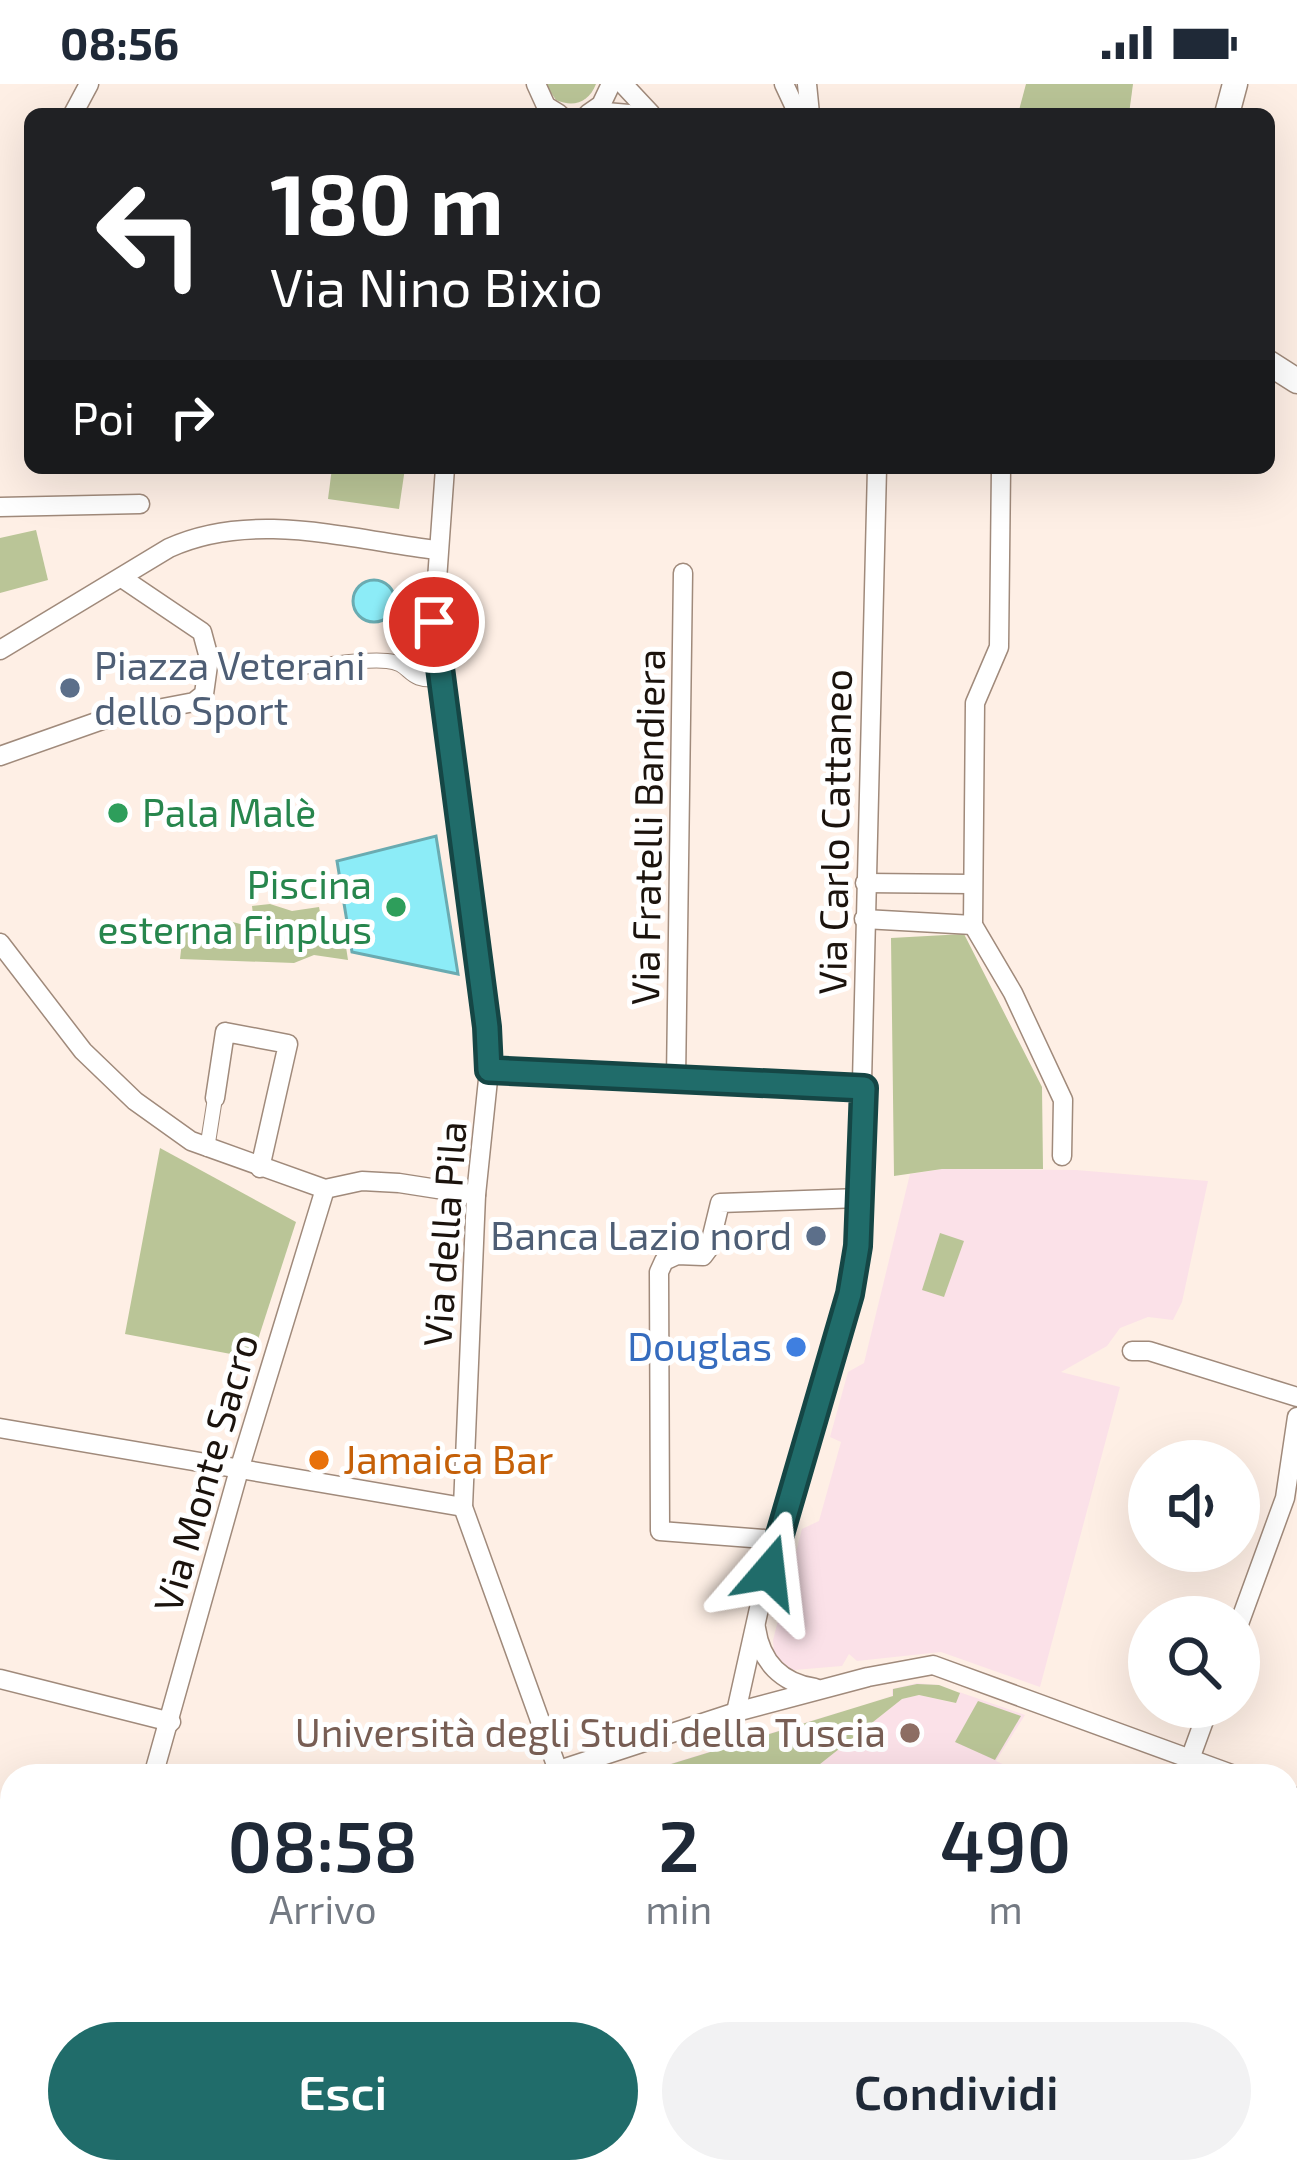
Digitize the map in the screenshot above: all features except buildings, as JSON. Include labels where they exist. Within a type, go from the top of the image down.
[{"type":"street","points":[[623,84],[645,108]]},
{"type":"street","name":"Via della Pila","points":[[444,474],[434,622],[489,1070],[476,1195],[464,1507],[557,1764]]},
{"type":"street","name":"Via Carlo Cattaneo","points":[[736,1712],[778,1540],[850,1294],[858,1246],[877,474]]},
{"type":"street","points":[[1001,474],[999,647],[975,703],[973,925],[1013,993],[1063,1100],[1062,1156]]},
{"type":"street","points":[[0,507],[140,505]]},
{"type":"street","points":[[0,650],[198,535],[235,529],[310,532],[436,550]]},
{"type":"street","name":"Via Fratelli Bandiera","points":[[676,1080],[683,574]]},
{"type":"street","points":[[0,756],[105,719],[194,702],[204,694],[208,658],[202,632],[122,578]]},
{"type":"street","points":[[289,667],[388,661],[423,681],[440,679]]},
{"type":"street","points":[[865,883],[971,884]]},
{"type":"street","points":[[864,919],[973,925]]},
{"type":"street","points":[[0,943],[83,1051],[135,1101],[207,1149],[325,1189],[381,1182],[476,1195]]},
{"type":"street","points":[[207,1149],[225,1032],[288,1044],[260,1168]]},
{"type":"street","points":[[489,1070],[864,1088]]},
{"type":"street","name":"Via Monte Sacro","points":[[157,1764],[238,1470],[325,1189]]},
{"type":"street","points":[[778,1540],[660,1531],[659,1272],[664,1262],[677,1255],[703,1256],[710,1248],[720,1203],[860,1198]]},
{"type":"street","points":[[1132,1351],[1149,1351],[1297,1397]]},
{"type":"street","points":[[1249,1596],[1285,1498],[1297,1417]]},
{"type":"street","points":[[0,1428],[464,1507]]},
{"type":"street","points":[[756,1624],[759,1646],[779,1674],[801,1686],[826,1688]]},
{"type":"street","points":[[586,1764],[736,1712],[933,1665],[1204,1764]]},
{"type":"street","points":[[0,1679],[171,1722]]},
{"type":"street","points":[[1190,1759],[1201,1728]]},
{"type":"shaded area","points":[[942,1169],[1076,1170],[1208,1181],[1182,1302],[1173,1320],[1148,1317],[1120,1328],[1107,1346],[1061,1372],[1120,1387],[1040,1687],[941,1652],[857,1661],[849,1654],[842,1666],[794,1670],[774,1654],[773,1640],[802,1529],[819,1521],[841,1442],[830,1437],[848,1372],[864,1363],[910,1174]]},
{"type":"shaded area","points":[[917,1683],[939,1685],[894,1695],[892,1689]]},
{"type":"shaded area","name":"Università degli Studi della Tuscia","points":[[939,1685],[1025,1715],[996,1761],[1002,1764],[820,1764],[902,1699],[919,1695],[955,1703],[959,1692]]},
{"type":"shaded area","points":[[860,1706],[714,1752],[669,1764]]},
{"type":"green space","points":[[545,84],[596,84],[585,99],[569,103],[556,100]]},
{"type":"green space","points":[[1026,84],[1133,84],[1130,108],[1020,108]]},
{"type":"green space","points":[[331,474],[404,474],[399,509],[328,499]]},
{"type":"green space","points":[[36,530],[48,580],[0,593],[0,538]]},
{"type":"green space","points":[[270,904],[292,911],[319,907],[323,927],[298,931],[253,915],[252,906]]},
{"type":"green space","points":[[229,921],[295,939],[344,934],[348,960],[314,955],[294,963],[180,959],[184,925]]},
{"type":"green space","points":[[964,934],[1042,1087],[1043,1169],[942,1169],[894,1176],[891,938]]},
{"type":"green space","points":[[160,1148],[296,1222],[252,1358],[125,1334]]},
{"type":"green space","points":[[940,1233],[964,1241],[944,1297],[922,1290]]},
{"type":"green space","points":[[939,1685],[960,1693],[956,1703],[919,1695],[902,1699],[820,1764],[671,1764],[893,1696],[893,1689]]},
{"type":"green space","points":[[978,1701],[1021,1716],[995,1760],[955,1742]]},
{"type":"water","points":[[374,580],[389,586],[395,601],[389,616],[374,622],[359,616],[353,601],[359,586]]},
{"type":"water","name":"Piscina esterna Finplus","points":[[436,836],[458,974],[352,952],[337,861]]},
{"type":"place","name":"Piazza Veterani dello Sport","points":[[70,688]]},
{"type":"place","name":"Pala Malè","points":[[118,813]]},
{"type":"place","name":"Piscina esterna Finplus","points":[[396,907]]},
{"type":"place","name":"Banca Lazio nord","points":[[816,1236]]},
{"type":"place","name":"Douglas","points":[[796,1347]]},
{"type":"place","name":"Jamaica Bar","points":[[319,1460]]},
{"type":"place","name":"Università degli Studi della Tuscia","points":[[910,1733]]},
{"type":"route","points":[[434,622],[489,1070],[864,1088],[858,1246],[850,1294],[769,1572]]}]
